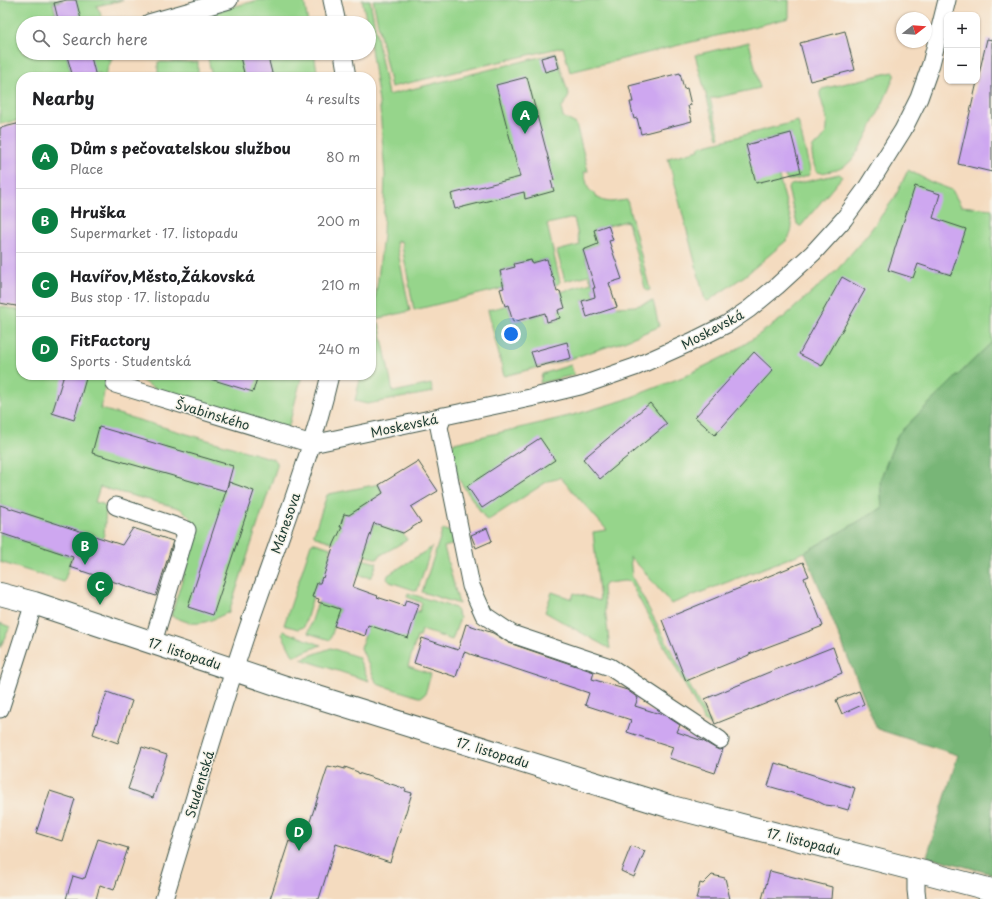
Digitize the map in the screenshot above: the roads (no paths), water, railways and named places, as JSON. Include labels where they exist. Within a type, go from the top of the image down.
[{"type":"street","points":[[173,16],[229,0]]},
{"type":"street","points":[[332,0],[335,16]]},
{"type":"street","name":"Moskevská","points":[[312,444],[580,386],[635,367],[692,342],[727,324],[749,309],[813,253],[844,219],[866,189],[903,130],[919,98],[931,64],[947,0]]},
{"type":"street","points":[[344,60],[346,72]]},
{"type":"street","name":"Mánesova","points":[[235,670],[312,444],[329,380]]},
{"type":"street","name":"Švabinského","points":[[115,384],[312,444]]},
{"type":"street","points":[[443,416],[439,427],[470,586],[484,615],[512,634],[610,667],[720,740]]},
{"type":"street","points":[[116,506],[187,530],[153,642]]},
{"type":"street","name":"17. listopadu","points":[[0,594],[34,603],[305,693],[668,806],[992,890]]},
{"type":"street","points":[[0,709],[34,603]]},
{"type":"street","name":"Studentská","points":[[164,899],[235,670]]},
{"type":"street","points":[[916,870],[917,899]]},
{"type":"place","name":"Dům s pečovatelskou službou","points":[[525,134]]},
{"type":"place","name":"Hruška","points":[[85,565]]},
{"type":"place","name":"Havířov,Město,Žákovská","points":[[100,605]]},
{"type":"place","name":"FitFactory","points":[[299,851]]}]
